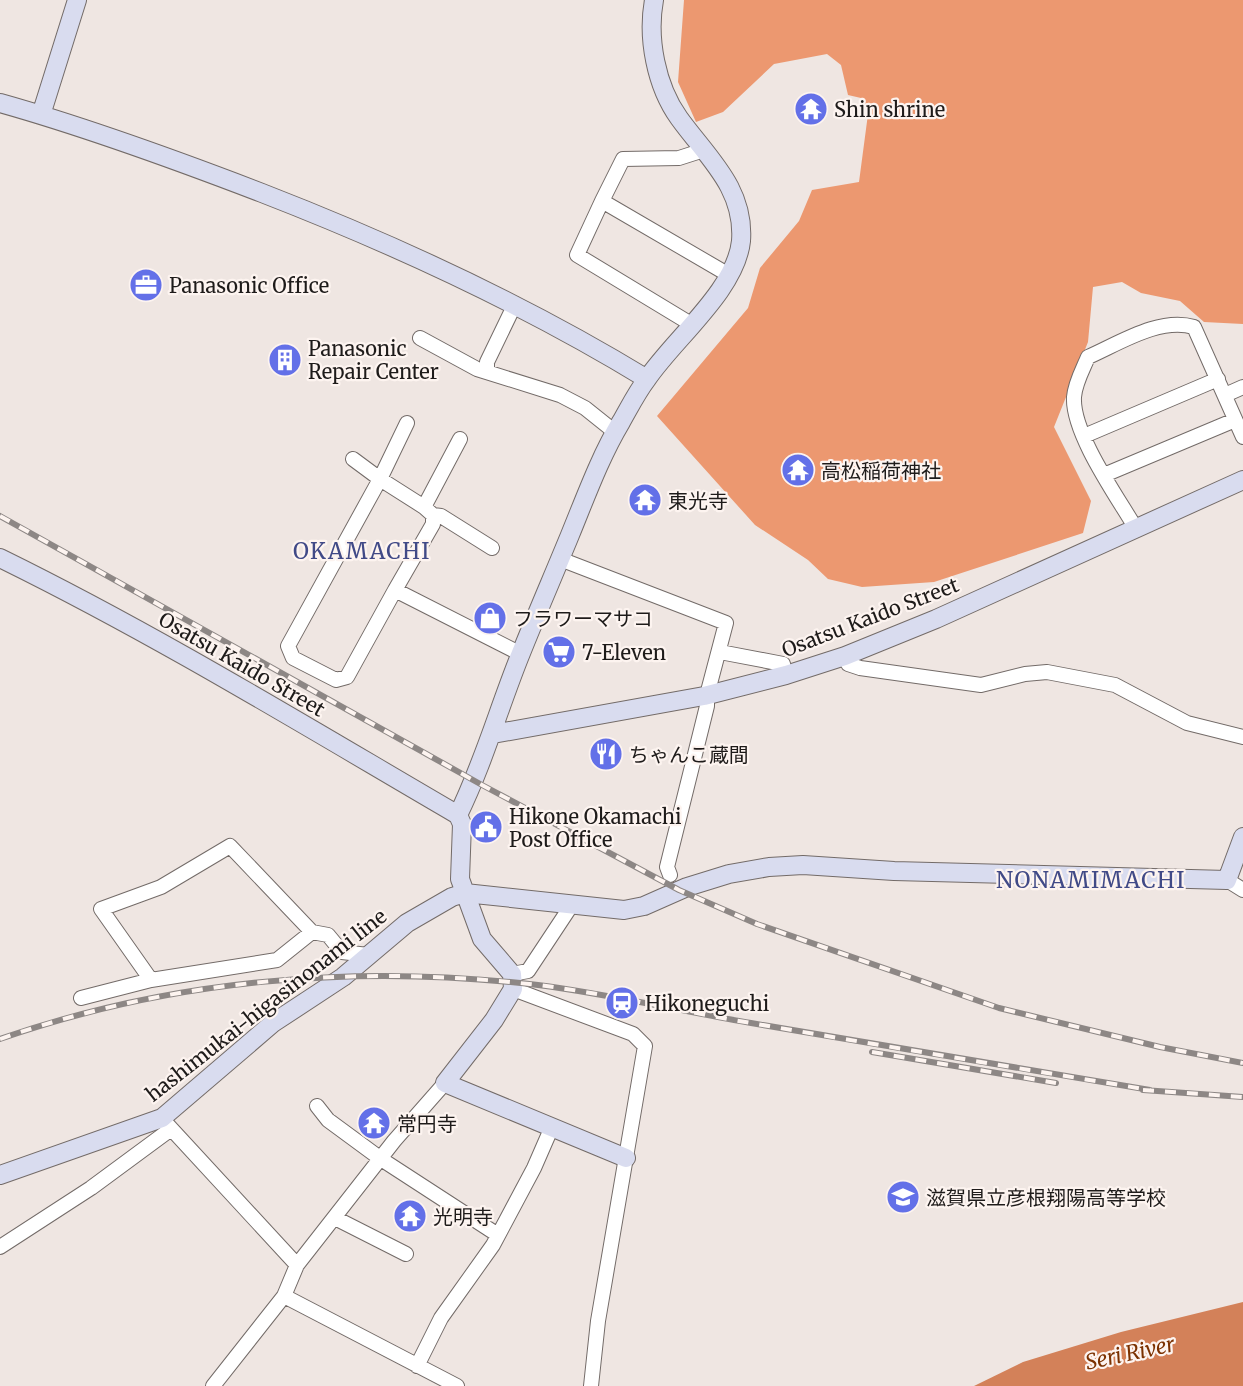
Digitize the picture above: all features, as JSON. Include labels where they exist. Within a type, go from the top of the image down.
[{"type":"street","points":[[41,115],[77,0]]},
{"type":"street","points":[[591,1386],[598,1321],[645,1046],[642,1040],[633,1034],[512,982],[482,939],[460,879],[462,824],[458,814],[493,734],[521,654],[596,471],[615,432],[646,379],[729,275],[740,242],[739,209],[723,173],[678,116],[660,80],[652,28],[654,0]]},
{"type":"street","points":[[0,103],[173,159],[358,231],[437,265],[515,304],[646,379]]},
{"type":"street","points":[[692,324],[577,255],[623,159],[679,159],[704,150]]},
{"type":"street","points":[[602,201],[729,275]]},
{"type":"street","points":[[487,371],[487,362],[515,304]]},
{"type":"street","points":[[1135,527],[1104,475],[1076,419],[1074,396],[1088,357],[1155,328],[1178,322],[1194,327],[1243,437]]},
{"type":"street","points":[[420,338],[477,369],[560,394],[585,408],[615,432]]},
{"type":"street","points":[[1084,436],[1218,379]]},
{"type":"street","points":[[1225,395],[1243,387]]},
{"type":"street","points":[[1104,475],[1235,420]]},
{"type":"street","points":[[407,423],[380,479],[288,646],[293,658],[336,680],[347,677],[433,524],[428,511],[460,439]]},
{"type":"street","points":[[353,459],[428,511],[441,516],[492,548]]},
{"type":"street","name":"Osatsu Kaido Street","points":[[493,734],[707,695],[786,675],[844,656],[936,619],[1243,480]]},
{"type":"street","name":"Osatsu Kaido Street","points":[[0,558],[102,610],[458,814]]},
{"type":"street","points":[[560,560],[726,623],[707,695],[707,706],[668,867],[670,875]]},
{"type":"street","points":[[395,590],[521,654]]},
{"type":"street","points":[[720,651],[783,664],[786,675]]},
{"type":"street","points":[[844,656],[848,664],[860,668],[981,685],[1025,674],[1047,672],[1115,685],[1186,723],[1243,737]]},
{"type":"street","points":[[1227,880],[1243,837]]},
{"type":"street","points":[[151,980],[101,909],[161,887],[230,846],[312,932],[328,935],[342,952],[368,955]]},
{"type":"street","points":[[465,893],[624,910],[644,906],[687,887],[729,874],[769,867],[803,865],[894,871],[1227,880],[1243,890]]},
{"type":"street","name":"hashimukai-higasinonami line","points":[[0,1174],[167,1123],[273,1023],[343,976],[407,923],[452,897],[465,893]]},
{"type":"street","points":[[213,1386],[284,1296],[297,1265],[494,1020],[512,982],[528,971],[571,906]]},
{"type":"street","points":[[81,998],[151,980],[277,960],[312,932]]},
{"type":"street","points":[[444,1083],[626,1158]]},
{"type":"street","points":[[317,1106],[328,1120],[381,1159],[498,1235]]},
{"type":"street","points":[[0,1247],[91,1188],[167,1123],[297,1265]]},
{"type":"street","points":[[417,1366],[441,1318],[498,1235],[534,1168],[551,1129]]},
{"type":"street","points":[[334,1218],[406,1254]]},
{"type":"street","points":[[284,1296],[457,1386]]},
{"type":"shaded area","points":[[684,0],[1243,0],[1243,324],[1204,322],[1180,301],[1141,293],[1122,282],[1093,287],[1088,342],[1054,427],[1091,501],[1083,533],[934,582],[862,587],[828,579],[808,560],[755,525],[657,416],[748,308],[760,268],[799,221],[812,190],[859,182],[868,114],[861,98],[848,95],[841,65],[827,54],[774,64],[723,112],[696,122],[678,82]]},
{"type":"water","name":"Seri River","points":[[1243,1302],[1243,1386],[974,1386],[1023,1362],[1121,1332]]},
{"type":"railway","points":[[0,516],[482,785],[679,890],[757,924],[999,1008],[1160,1047],[1243,1063]]},
{"type":"railway","points":[[0,1039],[131,1002],[198,990],[334,977],[402,976],[470,979],[538,985],[591,993],[751,1023],[1150,1090]]},
{"type":"railway","points":[[872,1052],[1056,1083]]},
{"type":"railway","points":[[1143,1090],[1243,1097]]},
{"type":"place","name":"Shin shrine","points":[[811,109]]},
{"type":"place","name":"Panasonic Office","points":[[146,285]]},
{"type":"place","name":"Panasonic Repair Center","points":[[285,360]]},
{"type":"place","name":"高松稲荷神社","points":[[798,470]]},
{"type":"place","name":"東光寺","points":[[645,500]]},
{"type":"place","name":"フラワーマサコ","points":[[490,618]]},
{"type":"place","name":"7-Eleven","points":[[559,652]]},
{"type":"place","name":"ちゃんこ蔵間","points":[[606,754]]},
{"type":"place","name":"Hikone Okamachi Post Office","points":[[486,827]]},
{"type":"place","name":"Hikoneguchi","points":[[622,1003]]},
{"type":"place","name":"常円寺","points":[[374,1123]]},
{"type":"place","name":"滋賀県立彦根翔陽高等学校","points":[[903,1197]]},
{"type":"place","name":"光明寺","points":[[410,1216]]},
{"type":"district","name":"OKAMACHI","points":[[362,551]]},
{"type":"district","name":"NONAMIMACHI","points":[[1091,880]]}]
